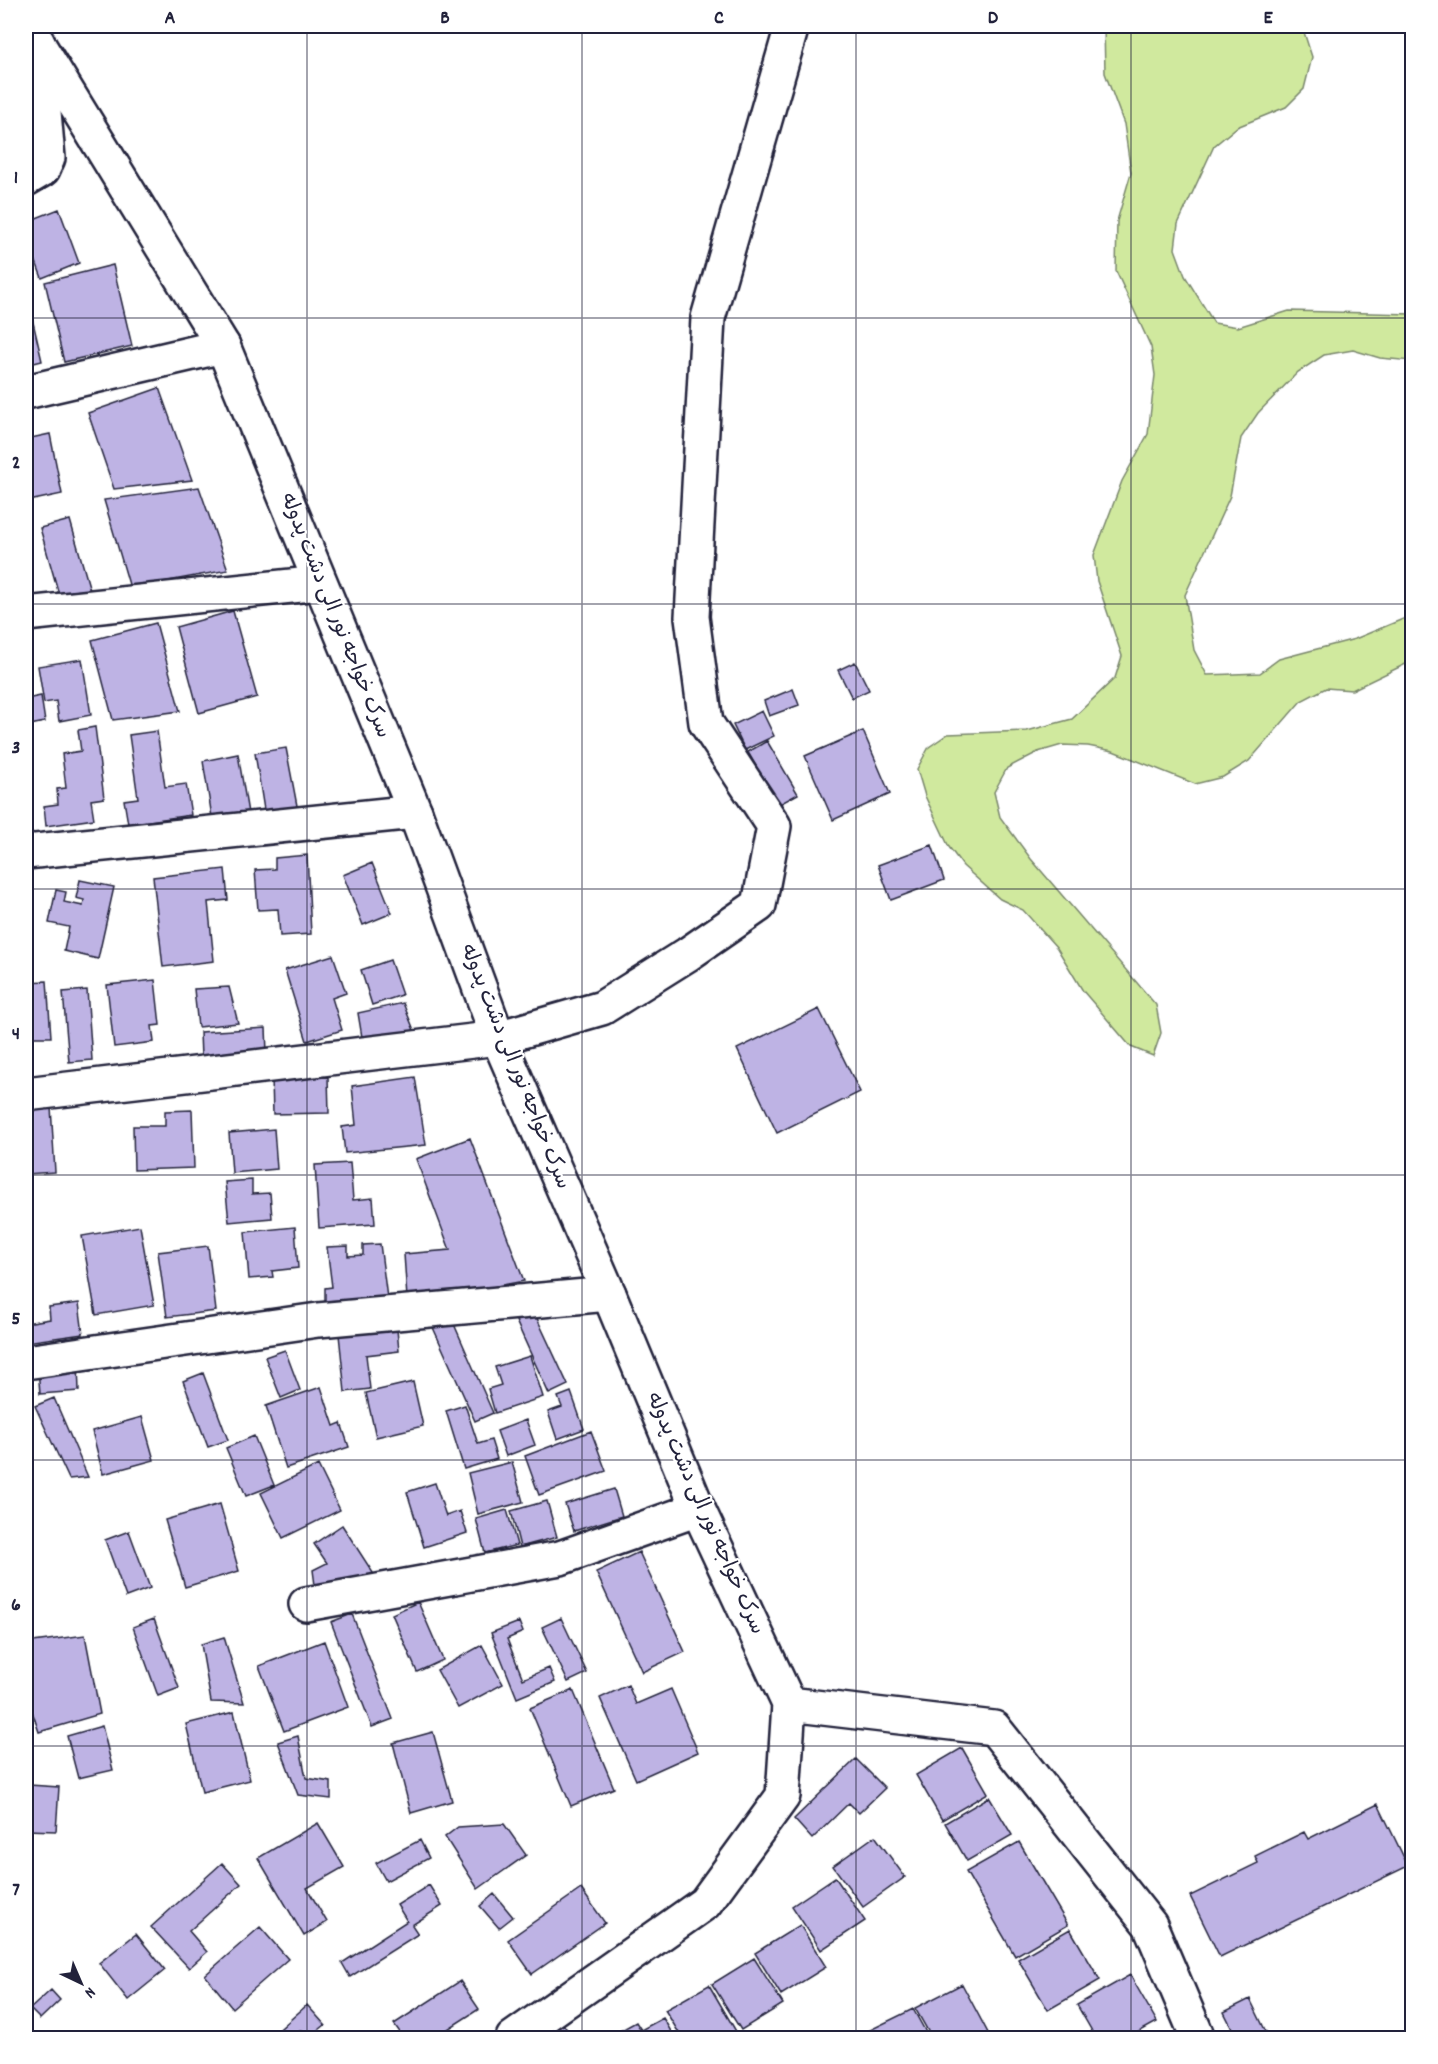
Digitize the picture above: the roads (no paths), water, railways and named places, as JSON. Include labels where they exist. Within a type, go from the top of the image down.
[{"type":"street","points":[[26,1094],[498,1038],[602,1008],[688,954],[759,905],[774,826],[706,723],[692,617],[708,318],[792,26]]},
{"type":"street","points":[[26,179],[43,169],[48,158],[32,34]]},
{"type":"street","name":"سرک خواجه نور الی دشت پدوله","points":[[32,34],[223,346],[415,812],[498,1038],[609,1294],[698,1509],[789,1704],[783,1796],[705,1903],[513,2038]]},
{"type":"street","points":[[26,392],[223,346]]},
{"type":"street","points":[[26,614],[320,583]]},
{"type":"street","points":[[26,852],[415,812]]},
{"type":"street","points":[[26,1362],[318,1320],[609,1294]]},
{"type":"street","points":[[306,1604],[560,1558],[698,1509]]},
{"type":"street","points":[[789,1704],[994,1728],[1150,1925],[1198,2038]]}]
